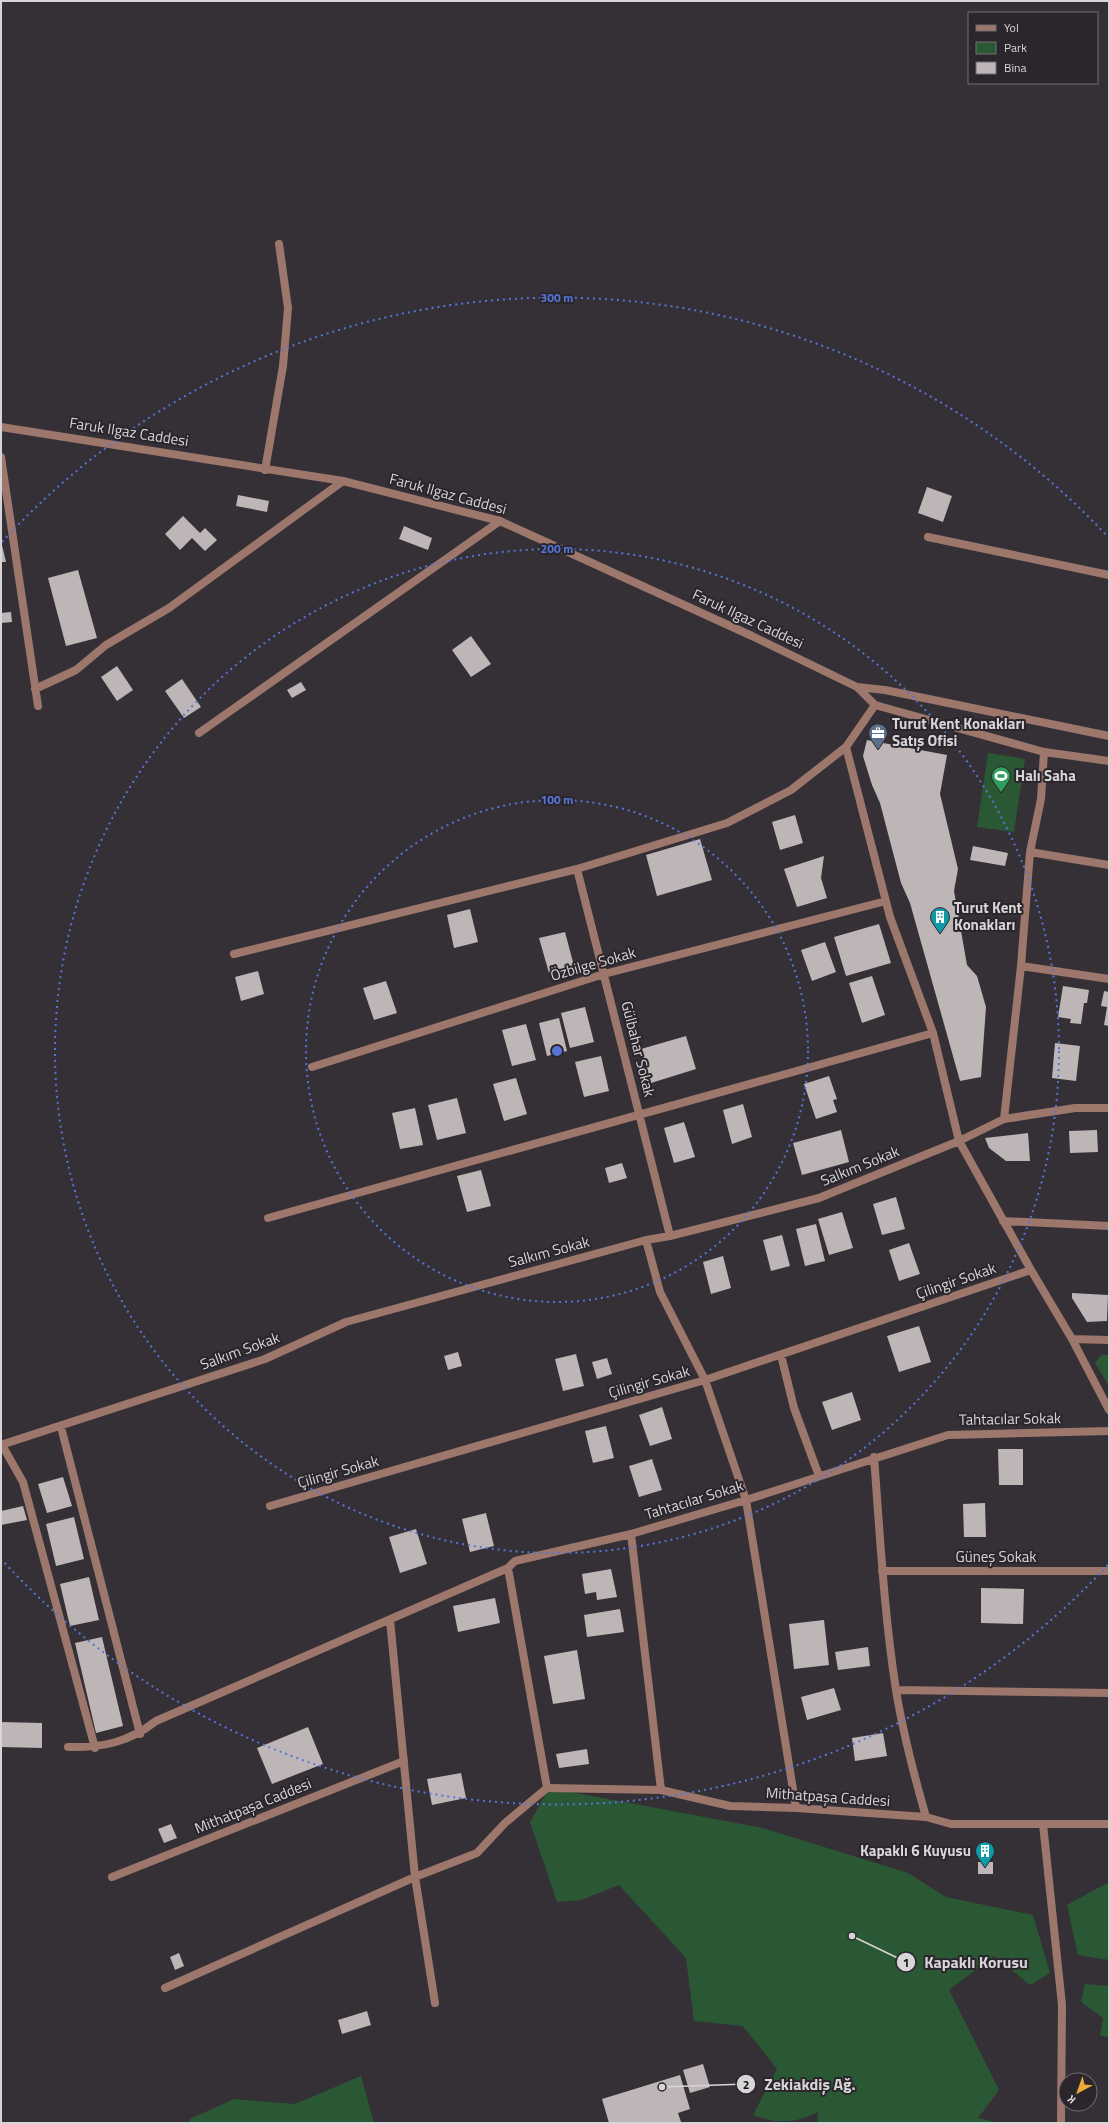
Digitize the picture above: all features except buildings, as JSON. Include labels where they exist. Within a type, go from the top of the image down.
[{"type":"street","points":[[265,470],[283,366],[288,308],[278,244]]},
{"type":"street","name":"Faruk Ilgaz Caddesi","points":[[1,427],[128,445],[265,470],[343,481],[500,521],[745,632],[857,687],[875,705],[1044,752],[1109,762]]},
{"type":"street","points":[[1,457],[38,706]]},
{"type":"street","points":[[35,689],[76,670],[106,645],[169,608],[343,481]]},
{"type":"street","points":[[199,734],[500,521]]},
{"type":"street","points":[[928,537],[1109,575]]},
{"type":"street","name":"Faruk Ilgaz Caddesi","points":[[857,687],[885,690],[1109,736]]},
{"type":"street","points":[[234,954],[577,869],[727,824],[791,790],[846,747],[875,705]]},
{"type":"street","points":[[846,747],[886,901],[933,1032],[959,1141],[1003,1221],[1072,1339],[1109,1410]]},
{"type":"street","points":[[1004,1119],[1021,966],[1030,852],[1041,799],[1044,752]]},
{"type":"street","points":[[1030,852],[1109,865]]},
{"type":"street","name":"Gülbahar Sokak","points":[[577,869],[670,1236]]},
{"type":"street","name":"Özbilge Sokak","points":[[312,1067],[604,974],[886,901]]},
{"type":"street","points":[[1021,966],[1109,979]]},
{"type":"street","points":[[268,1218],[933,1032]]},
{"type":"street","name":"Salkım Sokak","points":[[1,1445],[61,1427],[265,1359],[346,1322],[646,1240],[670,1236],[819,1198],[959,1141],[1004,1119],[1075,1108],[1109,1108]]},
{"type":"street","points":[[1003,1221],[1109,1226]]},
{"type":"street","points":[[646,1240],[660,1292],[705,1380],[746,1500],[796,1808]]},
{"type":"street","name":"Çilingir Sokak","points":[[270,1506],[705,1380],[1031,1270]]},
{"type":"street","points":[[1072,1339],[1109,1340]]},
{"type":"street","points":[[781,1355],[794,1408],[819,1476]]},
{"type":"street","points":[[61,1427],[140,1734],[95,1748],[68,1747]]},
{"type":"street","name":"Tahtacılar Sokak","points":[[140,1734],[156,1721],[508,1568],[515,1561],[631,1534],[746,1500],[874,1457],[948,1435],[1109,1431]]},
{"type":"street","points":[[1,1445],[23,1482],[95,1748]]},
{"type":"street","points":[[874,1457],[882,1572],[896,1690],[908,1755],[926,1817]]},
{"type":"street","points":[[631,1534],[661,1790]]},
{"type":"street","points":[[165,1988],[415,1877],[477,1853],[505,1823],[547,1788],[508,1568]]},
{"type":"street","name":"Güneş Sokak","points":[[882,1572],[1109,1571]]},
{"type":"street","points":[[390,1620],[415,1877],[435,2003]]},
{"type":"street","points":[[896,1690],[1109,1693]]},
{"type":"street","name":"Mithatpaşa Caddesi","points":[[112,1877],[404,1761]]},
{"type":"street","name":"Mithatpaşa Caddesi","points":[[547,1788],[661,1790],[730,1806],[796,1808],[926,1817],[951,1824],[1109,1824]]},
{"type":"street","points":[[1043,1824],[1062,2005],[1061,2123]]},
{"type":"green space","name":"Halı Saha","points":[[988,753],[1025,759],[1014,832],[977,827]]},
{"type":"green space","points":[[1101,1355],[1109,1355],[1109,1386],[1095,1363]]},
{"type":"green space","points":[[549,1788],[763,1828],[908,1873],[946,1897],[1033,1915],[1050,1973],[1030,1985],[994,1956],[949,1990],[999,2090],[978,2118],[1000,2123],[817,2123],[818,2112],[793,2121],[771,2120],[753,2115],[777,2069],[743,2026],[694,2021],[686,1958],[619,1885],[581,1900],[557,1902],[530,1822]]},
{"type":"green space","points":[[1109,1882],[1109,1960],[1078,1955],[1067,1905]]},
{"type":"green space","points":[[1085,1984],[1109,1986],[1109,2037],[1100,2036],[1103,2018],[1081,2002]]},
{"type":"green space","points":[[361,2076],[374,2123],[189,2123],[190,2119],[234,2099],[295,2104]]},
{"type":"place","name":"Turut Kent Konakları Satış Ofisi","points":[[878,750]]},
{"type":"place","name":"Halı Saha","points":[[1001,793]]},
{"type":"place","name":"Turut Kent Konakları","points":[[940,934]]},
{"type":"place","name":"Kapaklı 6 Kuyusu","points":[[985,1868]]},
{"type":"place","name":"Kapaklı Korusu","points":[[852,1936]]},
{"type":"place","name":"Zekiakdiş Ağ.","points":[[662,2087]]}]
